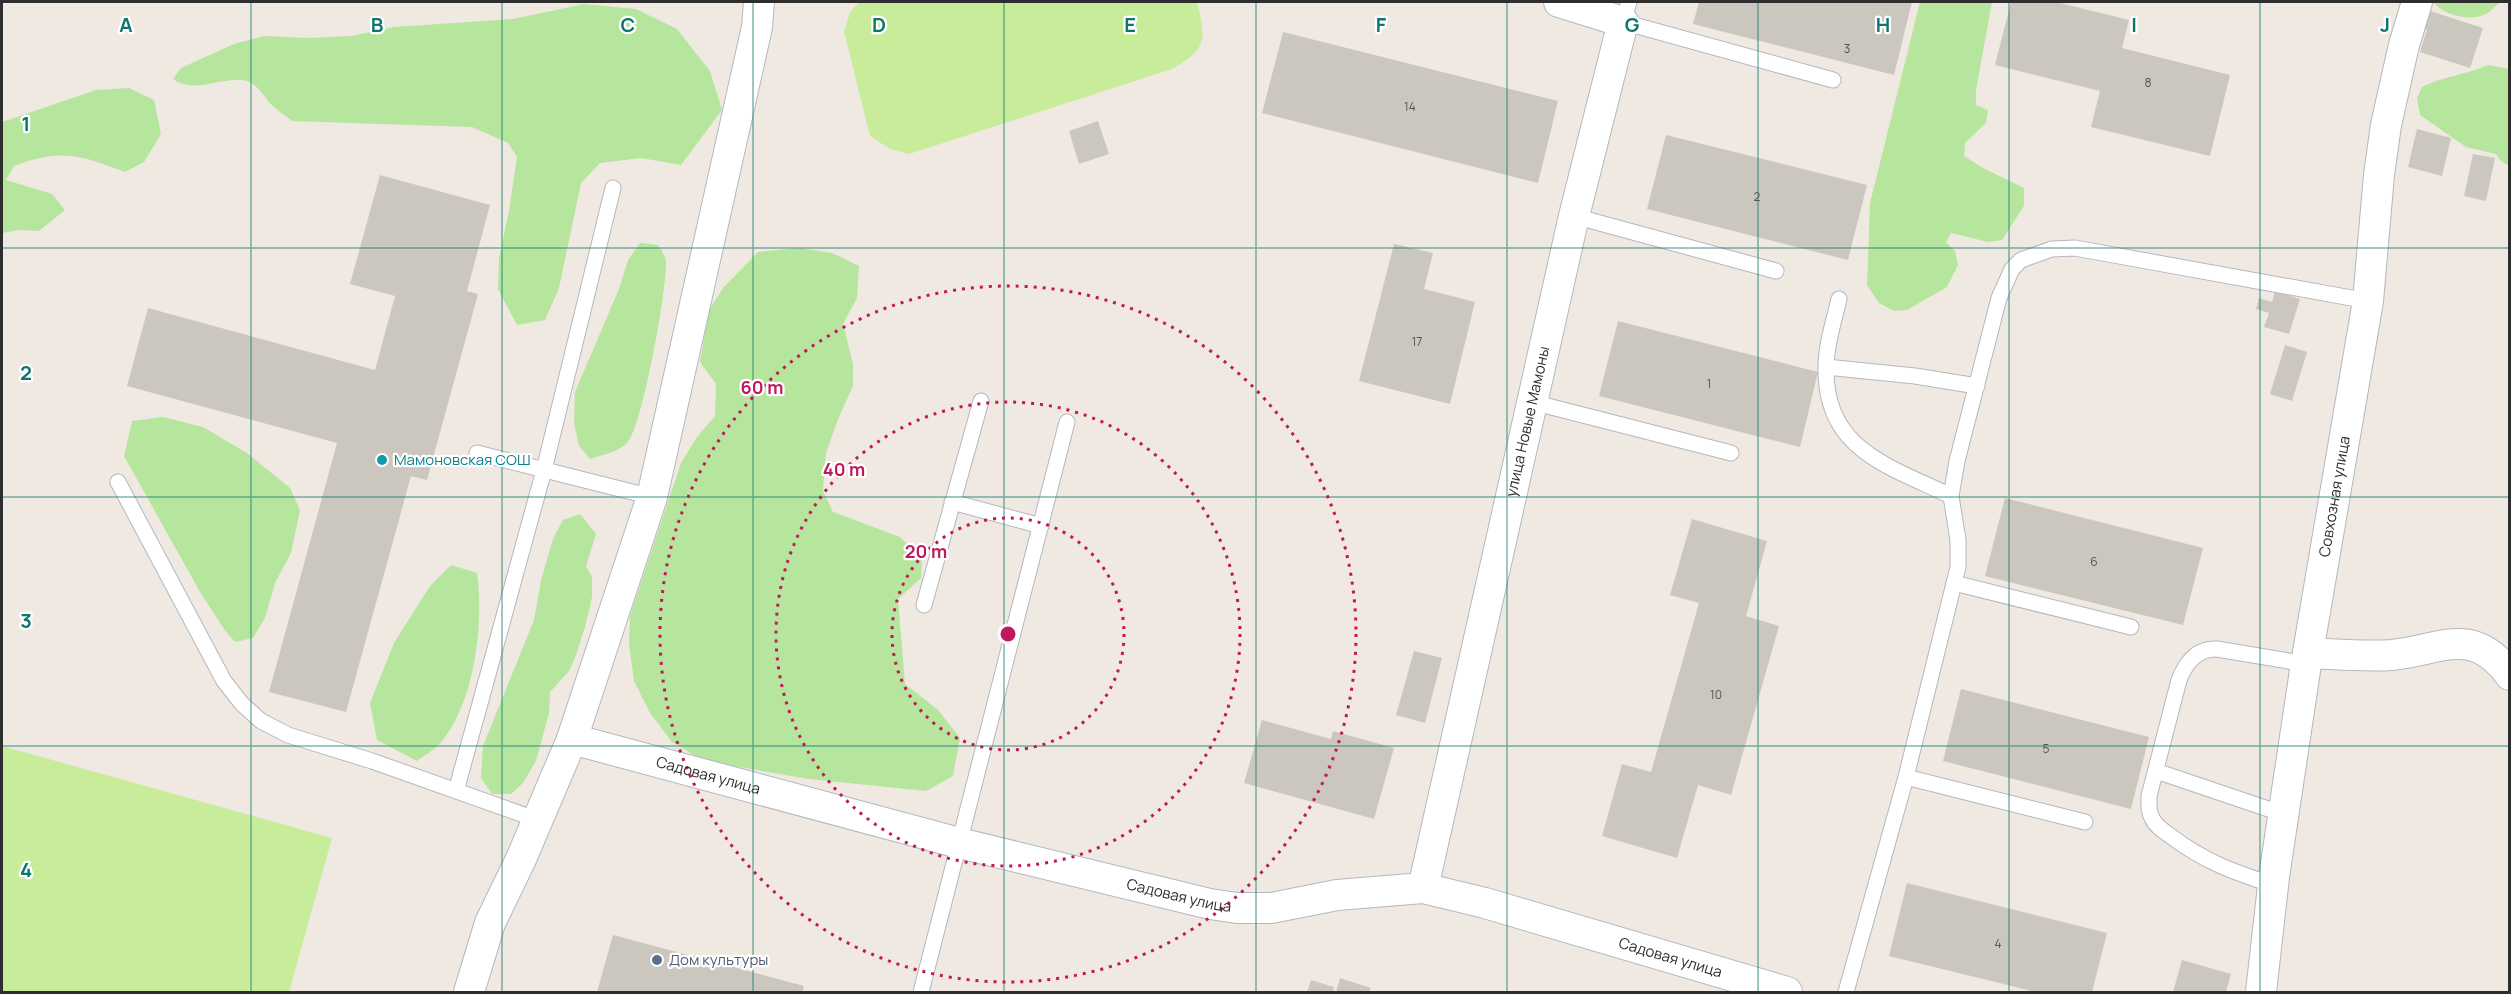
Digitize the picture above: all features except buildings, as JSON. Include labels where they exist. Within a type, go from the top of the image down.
[{"type":"street","points":[[469,993],[490,923],[573,739],[652,497],[757,27],[759,2]]},
{"type":"street","points":[[1559,2],[1626,12]]},
{"type":"street","name":"Совхозная улица","points":[[2261,993],[2273,885],[2307,659],[2368,302],[2379,175],[2386,124],[2404,45],[2417,2]]},
{"type":"street","name":"улица Новые Мамоны","points":[[1423,888],[1574,216],[1626,12]]},
{"type":"street","points":[[2307,659],[2392,655],[2439,644],[2458,644],[2481,649],[2498,659],[2510,675]]},
{"type":"street","name":"Садовая улица","points":[[573,739],[959,843],[1237,908],[1271,908],[1337,894],[1423,888],[1485,903],[1787,993]]},
{"type":"lane","points":[[1626,12],[1833,80]]},
{"type":"lane","points":[[456,791],[544,470],[613,188]]},
{"type":"lane","points":[[1574,216],[1776,271]]},
{"type":"lane","points":[[1846,993],[1906,777],[1958,567],[1958,540],[1952,496],[1957,461],[1999,298],[2012,269],[2021,260],[2052,249],[2074,248],[2095,250],[2368,302]]},
{"type":"lane","points":[[1839,299],[1826,367],[1828,402],[1842,431],[1860,449],[1890,467],[1952,496]]},
{"type":"lane","points":[[1826,367],[1915,376],[1977,386]]},
{"type":"lane","points":[[924,604],[981,400]]},
{"type":"lane","points":[[1532,402],[1731,453]]},
{"type":"lane","points":[[921,993],[1067,422]]},
{"type":"lane","points":[[477,453],[652,497]]},
{"type":"lane","points":[[118,482],[225,681],[254,716],[288,735],[372,761],[538,820]]},
{"type":"lane","points":[[952,502],[1041,526]]},
{"type":"lane","points":[[1954,583],[2132,627]]},
{"type":"lane","points":[[2273,885],[2205,860],[2160,828],[2152,820],[2148,808],[2179,680],[2187,663],[2206,649],[2307,659]]},
{"type":"lane","points":[[2156,771],[2283,814]]},
{"type":"lane","points":[[1906,777],[2085,822]]},
{"type":"green space","points":[[859,2],[1197,2],[1203,34],[1198,49],[1172,69],[909,154],[890,149],[870,136],[844,31],[850,13]]},
{"type":"green space","points":[[1920,2],[1992,2],[1976,90],[1976,105],[1988,110],[1986,123],[1965,143],[1964,156],[2024,188],[2024,206],[2002,240],[1988,242],[1951,233],[1946,242],[1955,251],[1958,265],[1947,287],[1907,310],[1894,311],[1879,303],[1867,285],[1870,203]]},
{"type":"green space","points":[[2433,2],[2501,2],[2486,14],[2465,17],[2450,14]]},
{"type":"green space","points":[[584,4],[636,9],[677,29],[710,71],[722,110],[681,165],[641,158],[600,163],[581,183],[559,288],[545,320],[517,325],[498,289],[499,258],[517,157],[508,143],[472,127],[292,121],[248,81],[233,80],[189,85],[173,79],[181,68],[234,44],[264,36],[308,38],[352,36],[394,27],[513,19]]},
{"type":"green space","points":[[2488,65],[2509,69],[2509,166],[2496,154],[2466,147],[2420,115],[2417,98],[2422,87]]},
{"type":"green space","points":[[129,88],[154,100],[161,134],[144,162],[125,172],[96,161],[70,156],[45,157],[14,166],[6,180],[52,194],[65,210],[39,231],[19,230],[2,233],[2,122],[96,90]]},
{"type":"green space","points":[[640,243],[658,245],[666,261],[658,326],[647,384],[634,430],[628,442],[615,451],[590,459],[579,446],[574,423],[575,392],[619,289],[628,260]]},
{"type":"green space","points":[[800,248],[832,253],[859,266],[857,298],[843,324],[853,364],[853,386],[826,453],[823,491],[833,512],[900,537],[922,558],[921,578],[898,599],[905,684],[938,710],[960,738],[953,776],[926,791],[809,779],[704,761],[672,742],[650,713],[634,681],[629,644],[630,616],[681,463],[697,437],[715,416],[716,384],[700,362],[709,310],[724,287],[758,252]]},
{"type":"green space","points":[[163,417],[203,427],[247,453],[290,488],[300,510],[291,553],[275,583],[265,618],[253,638],[235,642],[224,629],[200,592],[124,456],[132,421]]},
{"type":"green space","points":[[580,514],[596,534],[586,566],[592,577],[592,597],[585,627],[569,671],[550,692],[549,713],[536,761],[523,783],[511,794],[492,794],[481,778],[483,746],[534,620],[541,580],[553,539],[563,520]]},
{"type":"green space","points":[[451,565],[477,573],[478,637],[469,683],[453,724],[440,744],[417,761],[377,740],[370,703],[394,643],[430,586]]},
{"type":"green space","points":[[2,746],[332,838],[289,992],[2,992]]},
{"type":"place","name":"Мамоновская СОШ","points":[[382,460]]},
{"type":"place","name":"Дом культуры","points":[[657,960]]}]
